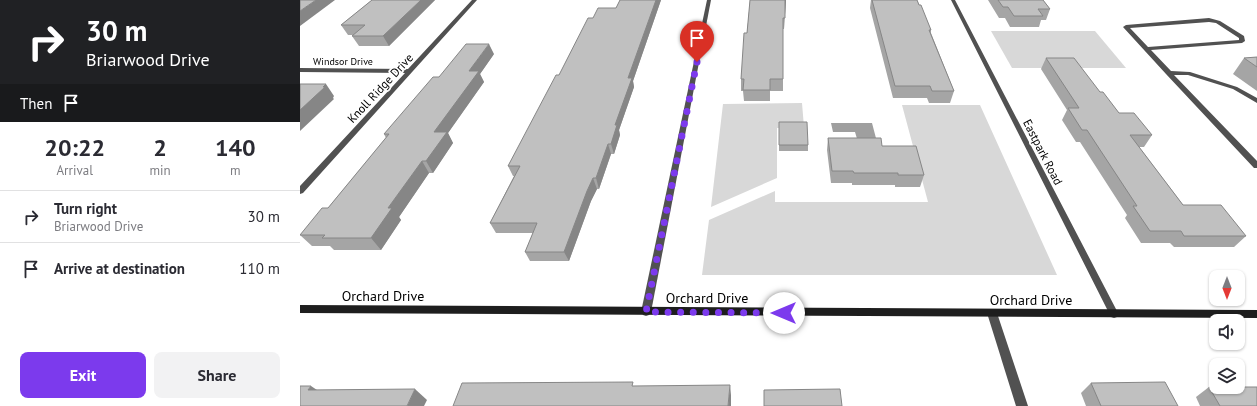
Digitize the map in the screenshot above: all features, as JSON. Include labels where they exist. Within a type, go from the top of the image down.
[{"type":"street","name":"Knoll Ridge Drive","points":[[300,191],[475,0]]},
{"type":"street","points":[[646,312],[709,0]]},
{"type":"street","name":"Eastpark Road","points":[[953,0],[1114,314]]},
{"type":"street","points":[[1146,49],[1242,41],[1242,37],[1218,22],[1209,20],[1126,27],[1146,49],[1168,73],[1257,166]]},
{"type":"street","name":"Windsor Drive","points":[[300,70],[410,71]]},
{"type":"street","points":[[1168,73],[1188,73],[1208,79],[1235,88],[1257,101]]},
{"type":"street","name":"Orchard Drive","points":[[300,309],[992,314],[1257,314]]},
{"type":"street","points":[[992,314],[1022,406]]},
{"type":"shaded area","points":[[991,31],[1095,31],[1126,68],[1012,68]]},
{"type":"shaded area","points":[[802,103],[804,127],[777,128],[777,178],[711,207],[723,104]]},
{"type":"shaded area","points":[[902,105],[980,105],[1057,275],[702,275],[709,220],[775,191],[775,202],[928,202]]},
{"type":"shaded area","points":[[831,123],[872,123],[877,142],[858,142],[855,132],[833,132]]},
{"type":"building","points":[[300,0],[316,0],[300,11]]},
{"type":"building","points":[[372,0],[421,0],[383,36],[352,36],[365,25],[341,25]]},
{"type":"building","points":[[620,0],[656,0],[628,78],[632,78],[615,125],[617,125],[611,144],[608,144],[596,178],[593,178],[587,191],[564,252],[525,252],[537,223],[490,223],[520,166],[508,166],[556,75],[559,75],[588,18],[593,18],[598,8],[616,8]]},
{"type":"building","points":[[750,0],[785,0],[785,18],[783,18],[783,79],[770,79],[770,90],[743,90],[744,79],[741,79],[744,33],[747,33]]},
{"type":"building","points":[[872,0],[917,0],[919,5],[921,5],[931,30],[929,30],[954,91],[932,91],[930,86],[895,86]]},
{"type":"building","points":[[998,0],[1043,0],[1050,9],[1038,9],[1043,16],[1014,16],[1008,7],[1003,7]]},
{"type":"building","points":[[466,44],[489,44],[469,71],[479,71],[434,132],[447,132],[426,161],[422,161],[388,208],[392,208],[371,238],[322,238],[325,235],[300,235],[322,208],[328,208],[389,134],[384,134],[433,77],[439,77]]},
{"type":"building","points":[[1257,57],[1257,67],[1244,58]]},
{"type":"building","points":[[1046,58],[1074,58],[1100,92],[1103,92],[1119,113],[1134,113],[1152,135],[1130,135],[1183,205],[1221,205],[1246,236],[1184,236],[1181,231],[1150,231],[1133,206],[1137,206],[1087,130],[1082,130],[1068,108],[1079,108]]},
{"type":"building","points":[[300,84],[326,84],[323,87],[325,87],[300,110]]},
{"type":"building","points":[[779,122],[807,122],[808,145],[779,145]]},
{"type":"building","points":[[828,138],[881,138],[882,146],[916,146],[924,175],[832,171]]},
{"type":"building","points":[[633,382],[632,386],[730,385],[728,406],[453,406],[462,383]]},
{"type":"building","points":[[1165,382],[1178,406],[1101,406],[1091,383]]},
{"type":"building","points":[[300,386],[311,386],[308,390],[415,389],[407,406],[300,406]]},
{"type":"building","points":[[1245,387],[1257,387],[1257,406],[1220,406],[1213,394],[1245,394]]},
{"type":"building","points":[[840,389],[842,406],[764,406],[764,390]]},
{"type":"route","points":[[697,62],[646,312],[784,313]]}]
